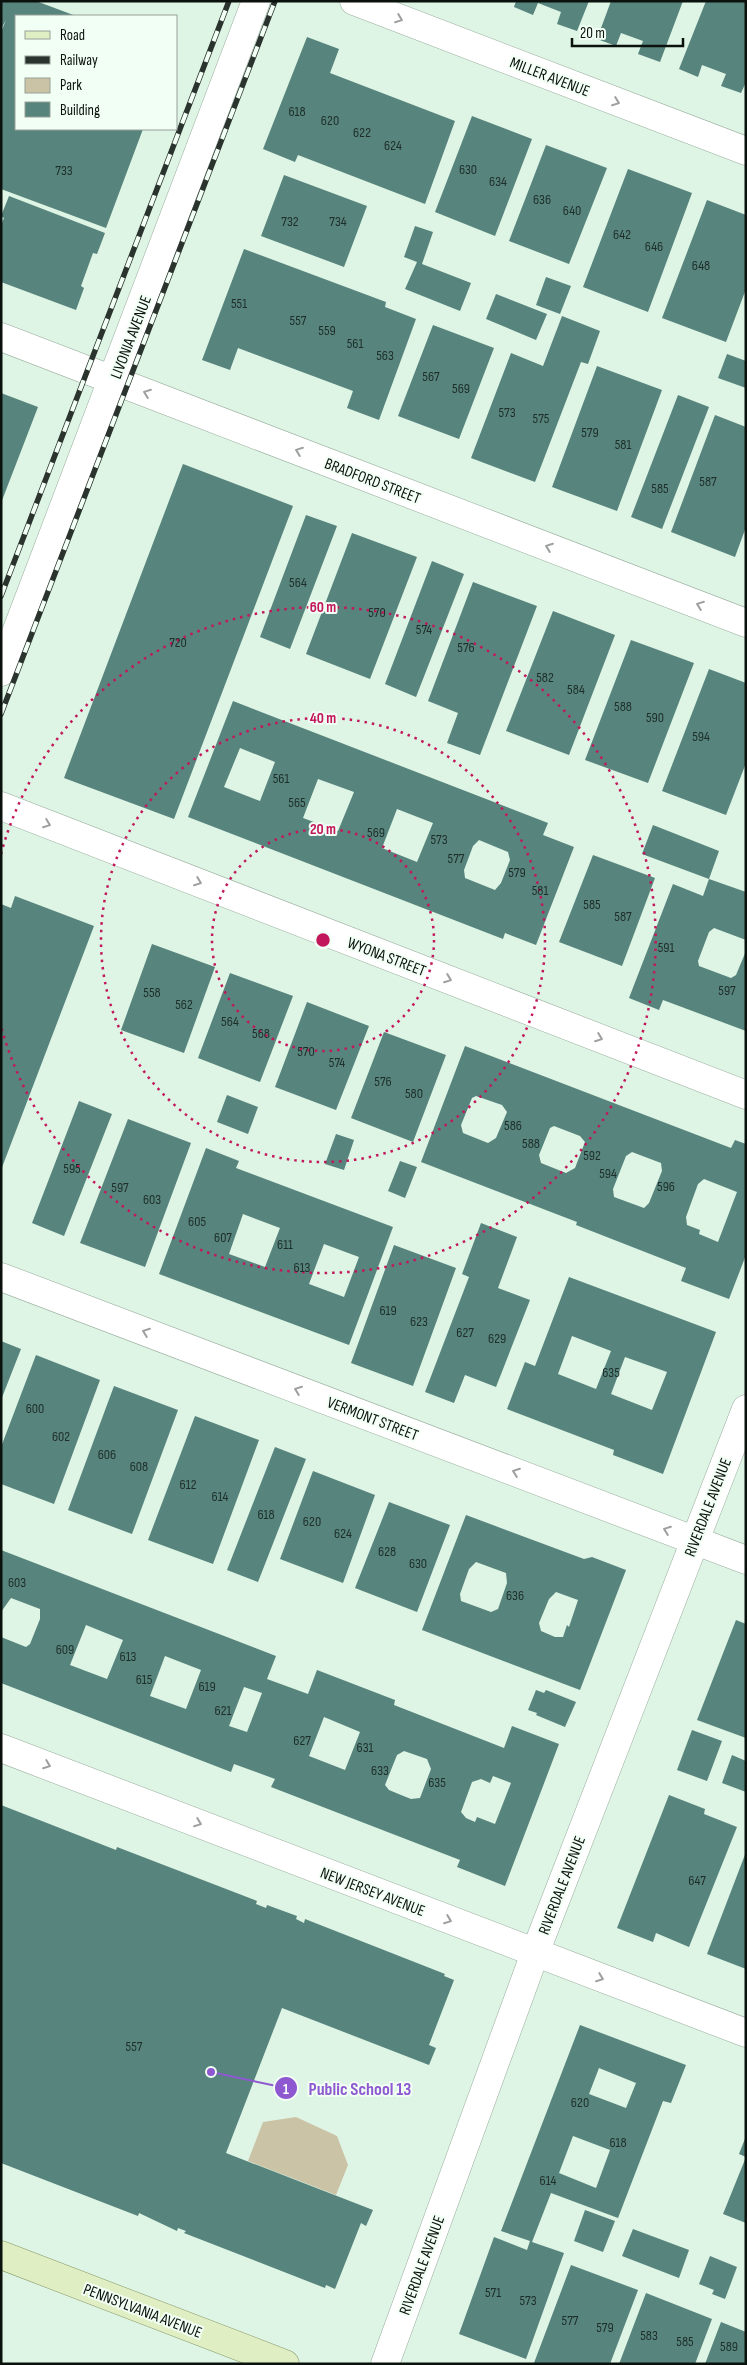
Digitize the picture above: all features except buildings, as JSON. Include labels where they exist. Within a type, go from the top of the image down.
[{"type":"main road","name":"PENNSYLVANIA AVENUE","points":[[1,2255],[285,2364]]},
{"type":"street","name":"LIVONIA AVENUE","points":[[1,672],[114,380],[256,1]]},
{"type":"street","name":"MILLER AVENUE","points":[[354,1],[746,151]]},
{"type":"street","name":"BRADFORD STREET","points":[[1,337],[746,623]]},
{"type":"street","name":"WYONA STREET","points":[[1,806],[746,1095]]},
{"type":"street","name":"VERMONT STREET","points":[[1,1276],[746,1560]]},
{"type":"street","name":"RIVERDALE AVENUE","points":[[385,2364],[535,1953],[746,1409]]},
{"type":"street","name":"NEW JERSEY AVENUE","points":[[1,1748],[746,2033]]},
{"type":"green space","points":[[296,2117],[337,2136],[348,2165],[336,2195],[248,2161],[263,2122]]},
{"type":"railway","points":[[1,596],[229,1]]},
{"type":"railway","points":[[1,714],[275,1]]},
{"type":"place","name":"Public School 13","points":[[211,2072]]}]
